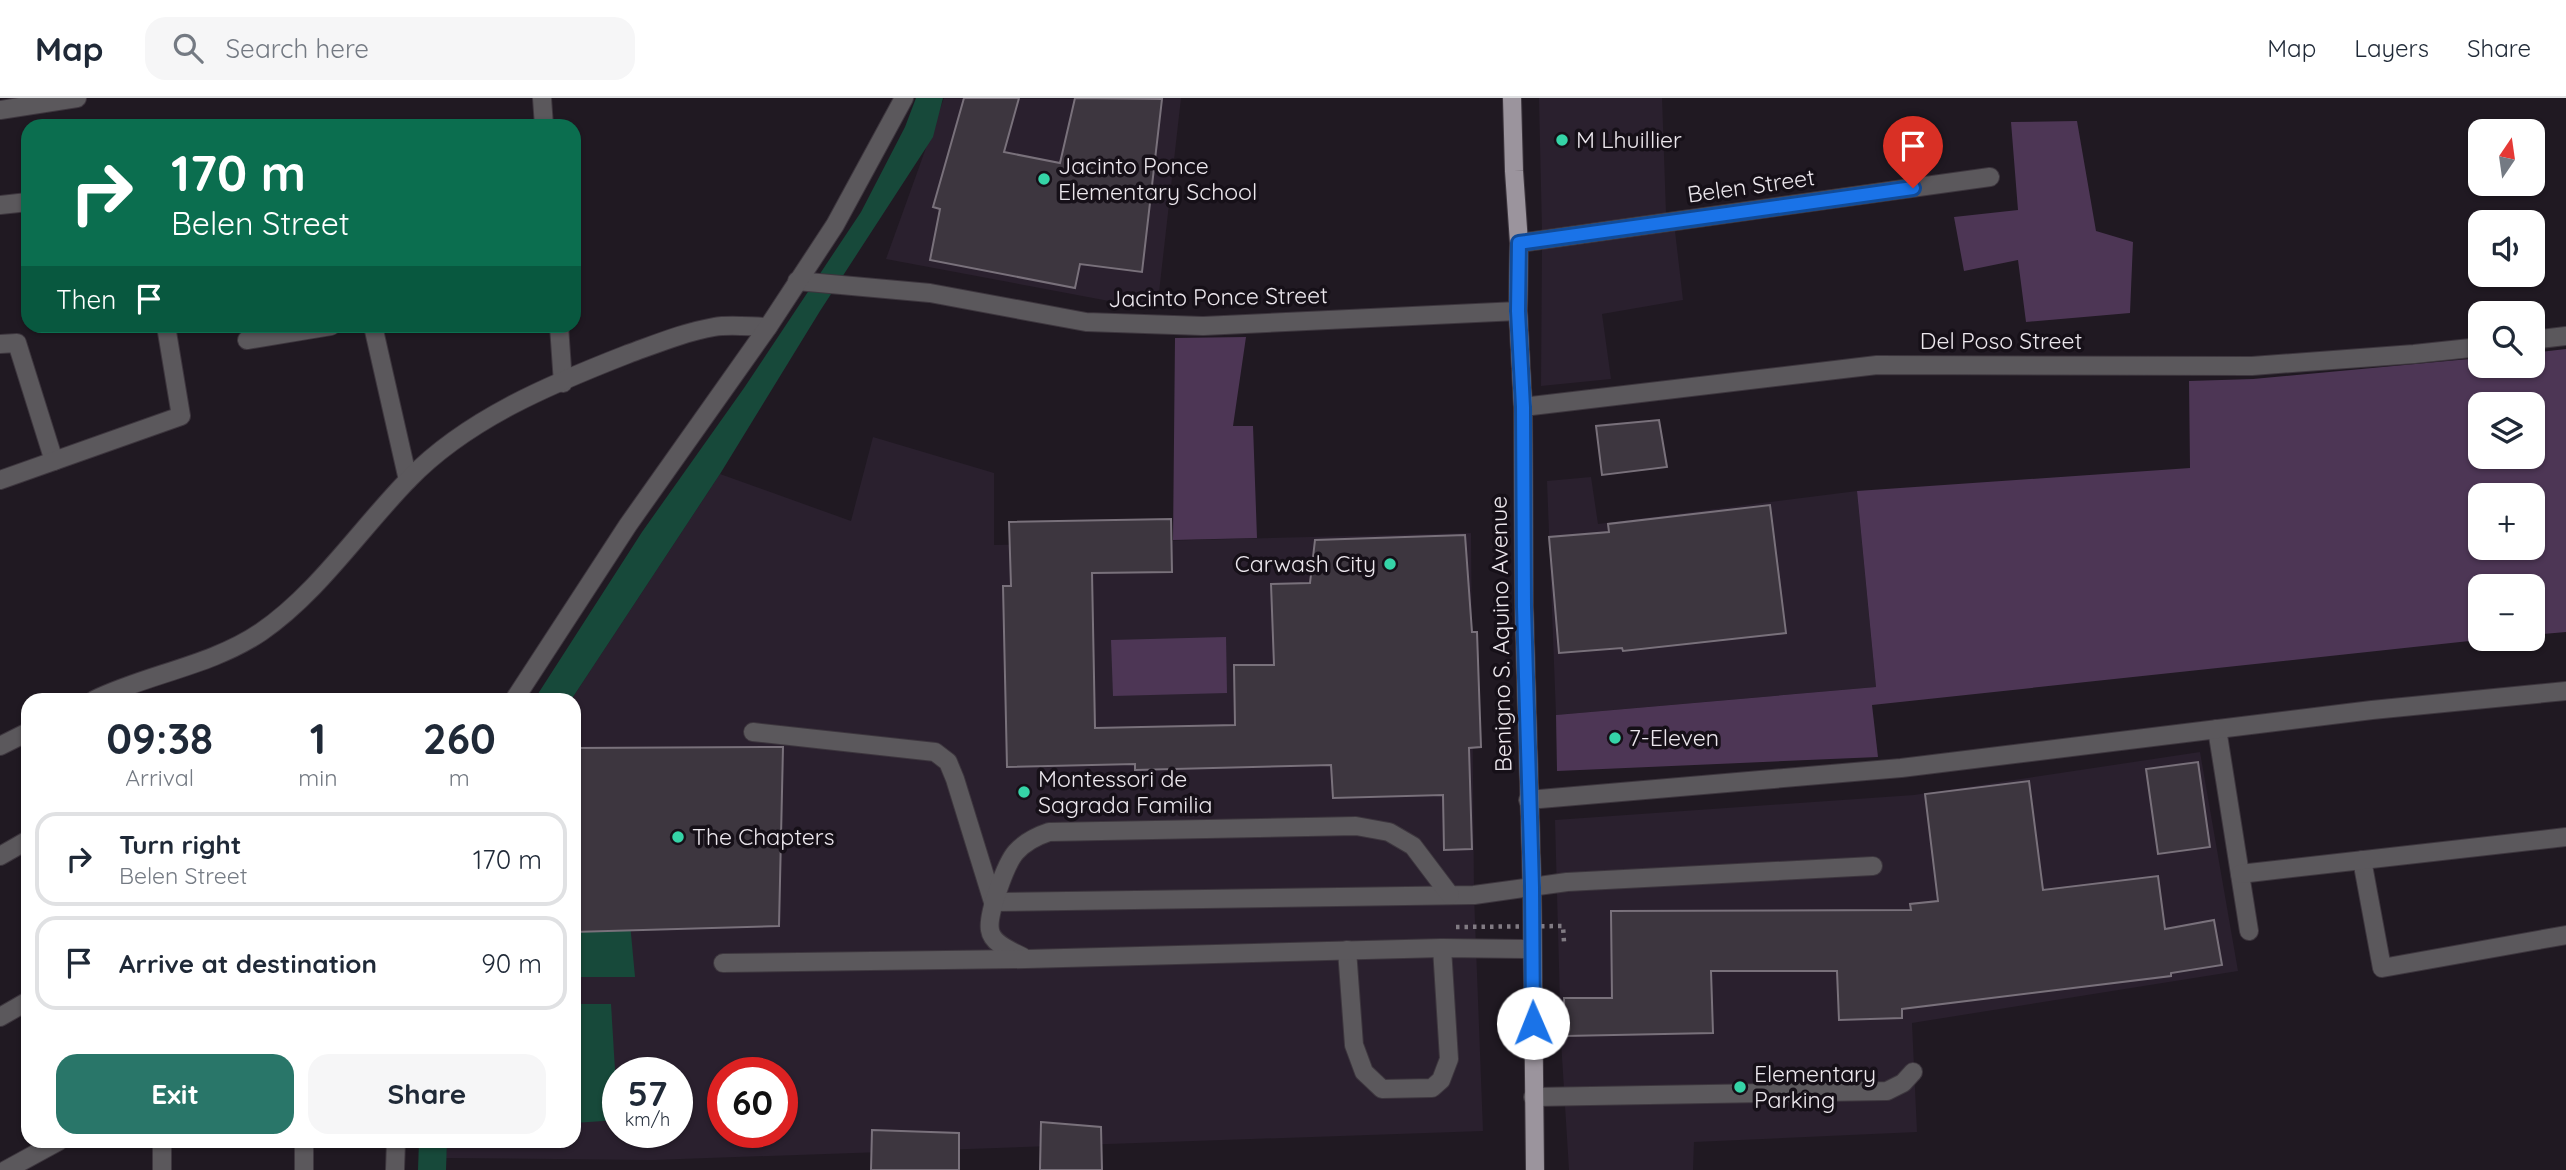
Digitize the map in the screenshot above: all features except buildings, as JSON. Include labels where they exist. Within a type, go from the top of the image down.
[{"type":"main road","name":"Benigno S. Aquino Avenue","points":[[1512,98],[1523,407],[1524,607],[1532,887],[1535,1170]]},
{"type":"street","points":[[0,110],[77,98]]},
{"type":"street","points":[[542,98],[544,119]]},
{"type":"street","points":[[519,693],[628,525],[768,327],[835,225],[904,98]]},
{"type":"street","name":"Belen Street","points":[[1519,243],[1990,177]]},
{"type":"street","points":[[0,205],[21,202]]},
{"type":"street","name":"Jacinto Ponce Street","points":[[797,281],[930,293],[1086,322],[1203,326],[1518,311]]},
{"type":"street","points":[[113,693],[219,653],[261,632],[308,592],[408,480],[436,453],[495,414],[599,365],[660,342],[716,327],[768,327]]},
{"type":"street","points":[[0,480],[181,416],[167,333]]},
{"type":"street","points":[[247,340],[289,333]]},
{"type":"street","points":[[375,333],[408,480]]},
{"type":"street","points":[[559,333],[563,383]]},
{"type":"street","points":[[2545,338],[2566,336]]},
{"type":"street","points":[[0,345],[18,343],[54,461]]},
{"type":"street","name":"Del Poso Street","points":[[1523,407],[1877,365],[2252,366],[2414,355],[2468,348]]},
{"type":"street","points":[[1528,800],[1901,768],[2217,729],[2566,691]]},
{"type":"street","points":[[2217,729],[2249,930]]},
{"type":"street","points":[[753,732],[935,752],[948,762],[955,779],[993,902]]},
{"type":"street","points":[[0,746],[21,736]]},
{"type":"street","points":[[1026,959],[997,943],[990,931],[993,902],[1014,853],[1035,837],[1049,832],[1356,826],[1389,832],[1413,846],[1451,895]]},
{"type":"street","points":[[2240,874],[2566,837]]},
{"type":"street","points":[[0,856],[21,844]]},
{"type":"street","points":[[2362,860],[2382,968],[2566,935]]},
{"type":"street","points":[[993,902],[1474,895],[1581,881],[1873,866]]},
{"type":"street","points":[[1347,950],[1354,1045],[1364,1072],[1382,1089],[1432,1088],[1441,1080],[1449,1059],[1442,948]]},
{"type":"street","points":[[723,963],[1026,959],[1442,948],[1532,949]]},
{"type":"street","points":[[0,1017],[21,1005]]},
{"type":"street","points":[[1533,1097],[1887,1091],[1903,1083],[1913,1072]]},
{"type":"street","points":[[10,1169],[47,1148]]},
{"type":"street","points":[[162,1148],[162,1170]]},
{"type":"street","points":[[304,1148],[304,1170]]},
{"type":"street","points":[[395,1170],[396,1148]]},
{"type":"path","points":[[1457,927],[1563,926],[1564,942]]},
{"type":"shaded area","points":[[916,98],[943,98],[933,137],[820,311],[720,474],[576,693],[538,693],[642,532],[744,388],[861,212],[905,127]]},
{"type":"shaded area","name":"Jacinto Ponce Elementary School","points":[[944,98],[1181,98],[1157,310],[886,259]]},
{"type":"shaded area","points":[[1539,98],[1662,98],[1666,214],[1542,230]]},
{"type":"shaded area","points":[[2077,121],[2096,231],[2133,242],[2130,313],[2026,322],[2018,260],[1964,271],[1954,217],[2018,210],[2011,122]]},
{"type":"shaded area","points":[[1675,231],[1683,300],[1602,314],[1611,379],[1541,386],[1542,245]]},
{"type":"shaded area","points":[[1246,337],[1233,426],[1253,426],[1257,538],[1173,540],[1175,338]]},
{"type":"shaded area","points":[[2566,349],[2566,632],[2545,634],[2545,574],[2468,574],[2468,641],[1872,705],[1878,757],[1557,771],[1556,715],[1876,687],[1857,491],[2190,468],[2189,381],[2253,379],[2468,359],[2468,378],[2545,378],[2545,351]]},
{"type":"shaded area","name":"Montessori de Sagrada Familia","points":[[873,437],[994,473],[994,545],[1471,533],[1474,895],[1483,1131],[652,1160],[446,1158],[447,1148],[581,1148],[581,693],[576,693],[720,474],[851,521]]},
{"type":"shaded area","points":[[1591,477],[1598,524],[1857,491],[1876,687],[1556,715],[1547,481]]},
{"type":"shaded area","points":[[1226,637],[1227,693],[1113,696],[1111,640]]},
{"type":"shaded area","points":[[2200,752],[2238,971],[1912,1023],[1917,1132],[1694,1142],[1693,1170],[1569,1170],[1561,1041],[1555,820],[1914,795]]},
{"type":"shaded area","points":[[630,923],[635,977],[581,977],[581,925]]},
{"type":"shaded area","points":[[581,1004],[611,1004],[614,1057],[602,1057],[602,1121],[581,1123]]},
{"type":"shaded area","points":[[419,1148],[447,1148],[446,1170],[418,1170]]},
{"type":"place","name":"M Lhuillier","points":[[1562,140]]},
{"type":"place","name":"Jacinto Ponce Elementary School","points":[[1044,179]]},
{"type":"place","name":"Carwash City","points":[[1390,564]]},
{"type":"place","name":"7-Eleven","points":[[1615,738]]},
{"type":"place","name":"Montessori de Sagrada Familia","points":[[1024,792]]},
{"type":"place","name":"The Chapters","points":[[678,837]]},
{"type":"place","name":"Elementary Parking","points":[[1740,1087]]},
{"type":"route","points":[[1533,1023],[1524,607],[1523,407],[1518,311],[1519,243],[1913,188]]}]
